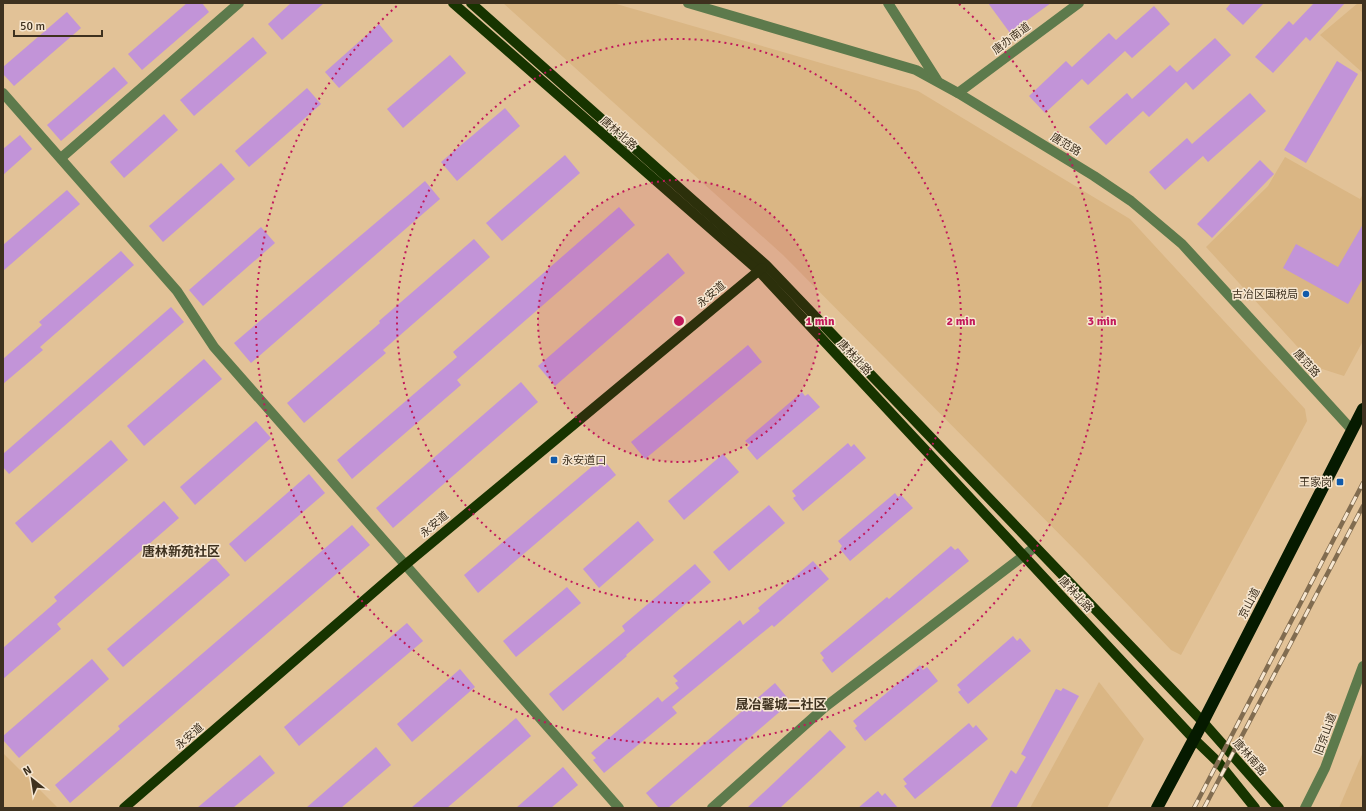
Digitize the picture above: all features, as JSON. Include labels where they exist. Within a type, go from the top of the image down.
[{"type":"highway","name":"京山道","points":[[1157,808],[1203,722],[1363,408]]},
{"type":"main road","name":"唐林北路","points":[[453,3],[762,268],[1024,556],[1194,739]]},
{"type":"main road","name":"唐林北路","points":[[471,3],[762,268],[1035,547],[1203,722]]},
{"type":"main road","name":"永安道","points":[[124,808],[404,565],[762,268]]},
{"type":"main road","name":"唐林南路","points":[[1203,722],[1279,808]]},
{"type":"main road","points":[[1194,739],[1218,762],[1256,808]]},
{"type":"street","points":[[60,158],[239,3]]},
{"type":"street","name":"唐范路","points":[[688,3],[916,70],[937,80],[1100,180],[1131,201],[1182,244],[1352,430]]},
{"type":"street","points":[[888,3],[937,80]]},
{"type":"street","name":"唐办南道","points":[[958,93],[1079,3]]},
{"type":"street","points":[[3,92],[177,291],[214,347],[619,808]]},
{"type":"street","points":[[712,808],[825,708],[1035,547]]},
{"type":"street","name":"旧京山道","points":[[1305,808],[1325,768],[1363,666]]},
{"type":"shaded area","points":[[503,3],[613,3],[918,91],[1130,219],[1305,409],[1307,421],[1181,655],[1171,650],[1087,562],[783,255]]},
{"type":"shaded area","points":[[1358,3],[1363,3],[1363,73],[1320,35]]},
{"type":"shaded area","name":"古冶区国税局","points":[[1285,157],[1360,199],[1363,194],[1363,341],[1344,376],[1316,367],[1206,247],[1268,186]]},
{"type":"shaded area","points":[[1099,682],[1144,739],[1107,808],[1030,808]]},
{"type":"shaded area","points":[[1363,752],[1363,808],[1339,808]]},
{"type":"shaded area","points":[[3,753],[58,808],[3,808]]},
{"type":"building","points":[[187,3],[202,3],[209,12],[142,70],[128,54]]},
{"type":"building","points":[[291,3],[324,3],[282,40],[268,24]]},
{"type":"building","points":[[988,3],[1051,3],[1010,33]]},
{"type":"building","points":[[1231,3],[1264,3],[1243,25],[1226,9]]},
{"type":"building","points":[[1314,3],[1345,3],[1310,41],[1306,37],[1273,73],[1255,57],[1289,21],[1293,25]]},
{"type":"building","points":[[1154,6],[1170,24],[1132,58],[1125,51],[1088,85],[1082,79],[1045,113],[1029,96],[1066,61],[1072,67],[1109,33],[1116,40]]},
{"type":"building","points":[[67,12],[81,28],[14,86],[3,74],[3,67]]},
{"type":"building","points":[[379,24],[393,41],[339,88],[325,72]]},
{"type":"building","points":[[253,37],[267,53],[194,116],[180,100]]},
{"type":"building","points":[[1215,38],[1231,55],[1193,90],[1186,82],[1149,117],[1143,111],[1106,145],[1089,127],[1127,93],[1132,99],[1170,65],[1177,72]]},
{"type":"building","points":[[450,55],[466,73],[403,128],[387,109]]},
{"type":"building","points":[[1337,61],[1358,74],[1306,163],[1284,150]]},
{"type":"building","points":[[114,67],[128,83],[61,141],[47,125]]},
{"type":"building","points":[[307,88],[321,104],[249,167],[235,151]]},
{"type":"building","points":[[1250,93],[1266,111],[1208,162],[1203,156],[1165,190],[1149,172],[1187,138],[1192,144]]},
{"type":"building","points":[[505,108],[520,126],[457,181],[441,162]]},
{"type":"building","points":[[164,114],[178,130],[124,178],[110,162]]},
{"type":"building","points":[[20,135],[32,149],[3,175],[3,149]]},
{"type":"building","points":[[565,155],[580,173],[502,241],[486,223]]},
{"type":"building","points":[[1260,160],[1274,174],[1212,238],[1197,224]]},
{"type":"building","points":[[221,163],[235,179],[163,242],[149,226]]},
{"type":"building","points":[[425,181],[440,199],[251,363],[234,343]]},
{"type":"building","points":[[67,190],[80,204],[3,271],[3,245]]},
{"type":"building","points":[[619,207],[635,225],[457,380],[461,385],[352,479],[337,460],[457,357],[453,352]]},
{"type":"building","name":"古冶区国税局","points":[[1363,224],[1363,278],[1348,304],[1283,268],[1296,244],[1338,267]]},
{"type":"building","points":[[261,227],[275,243],[203,306],[189,290]]},
{"type":"building","points":[[474,239],[490,257],[383,350],[386,353],[304,423],[287,403]]},
{"type":"building","points":[[121,251],[134,265],[40,347],[43,350],[3,384],[3,359],[42,325],[39,322]]},
{"type":"building","points":[[668,253],[685,273],[555,386],[538,366]]},
{"type":"building","points":[[171,307],[184,322],[9,474],[3,467],[3,454]]},
{"type":"building","points":[[748,345],[762,362],[645,459],[631,442]]},
{"type":"building","points":[[204,359],[222,379],[144,446],[127,426]]},
{"type":"building","points":[[521,382],[538,402],[393,528],[376,508]]},
{"type":"building","points":[[802,392],[805,396],[808,394],[820,407],[757,460],[747,448],[750,445],[745,441]]},
{"type":"building","points":[[256,421],[271,438],[195,505],[180,487]]},
{"type":"building","points":[[111,440],[128,460],[32,543],[15,523]]},
{"type":"building","points":[[848,443],[851,447],[854,444],[866,458],[803,511],[793,498],[796,496],[792,491]]},
{"type":"building","points":[[723,454],[739,472],[684,520],[668,501]]},
{"type":"building","points":[[602,458],[616,475],[478,593],[464,575]]},
{"type":"building","points":[[309,474],[325,493],[245,562],[229,544]]},
{"type":"building","points":[[895,493],[898,497],[901,495],[913,508],[850,561],[840,549],[842,546],[838,541]]},
{"type":"building","points":[[164,501],[179,518],[57,624],[61,629],[3,679],[3,648],[57,601],[54,597]]},
{"type":"building","points":[[769,505],[785,523],[729,571],[713,552]]},
{"type":"building","points":[[638,521],[654,540],[599,588],[583,569]]},
{"type":"building","points":[[352,525],[370,545],[70,803],[55,785],[120,729],[118,726]]},
{"type":"building","points":[[951,546],[955,550],[958,548],[969,561],[832,673],[822,660],[824,658],[820,653],[887,597],[889,599]]},
{"type":"building","points":[[214,557],[230,575],[123,667],[107,649]]},
{"type":"building","points":[[813,561],[829,579],[774,627],[772,625],[672,707],[677,713],[604,773],[593,760],[596,758],[591,753],[658,697],[662,702],[679,688],[675,683],[678,681],[673,676],[740,620],[743,625],[760,611],[758,608]]},
{"type":"building","points":[[695,564],[711,582],[563,711],[549,694],[625,631],[622,626]]},
{"type":"building","points":[[567,587],[581,603],[516,657],[503,641]]},
{"type":"building","points":[[407,623],[423,641],[299,746],[284,727]]},
{"type":"building","points":[[1013,636],[1017,641],[1020,638],[1031,651],[968,704],[958,692],[961,690],[957,685]]},
{"type":"building","points":[[92,659],[109,679],[19,758],[3,740],[3,736]]},
{"type":"building","points":[[920,665],[923,670],[927,667],[938,681],[865,741],[855,728],[857,726],[853,721]]},
{"type":"building","points":[[460,669],[475,687],[412,742],[397,724]]},
{"type":"building","points":[[775,683],[791,702],[668,808],[659,808],[646,793]]},
{"type":"building","points":[[1063,688],[1079,696],[1016,808],[990,808],[1011,770],[1016,774],[1026,757],[1021,754],[1056,689],[1061,691]]},
{"type":"building","points":[[516,718],[531,736],[447,808],[411,808]]},
{"type":"building","points":[[969,723],[973,728],[976,725],[988,739],[915,799],[904,786],[907,784],[903,779]]},
{"type":"building","points":[[830,730],[846,747],[780,808],[747,808]]},
{"type":"building","points":[[376,747],[391,765],[341,808],[306,808]]},
{"type":"building","points":[[260,755],[275,773],[233,808],[197,808]]},
{"type":"building","points":[[563,767],[578,785],[551,808],[516,808]]},
{"type":"building","points":[[878,791],[882,796],[885,793],[898,808],[858,808]]},
{"type":"railway","points":[[1194,808],[1363,483]]},
{"type":"railway","points":[[1204,808],[1363,506]]},
{"type":"place","name":"古冶区国税局","points":[[1306,294]]},
{"type":"place","name":"永安道口","points":[[554,460]]},
{"type":"place","name":"王家岗","points":[[1340,482]]},
{"type":"district","name":"唐林新苑社区","points":[[181,551]]},
{"type":"district","name":"晟冶馨城二社区","points":[[781,704]]}]
